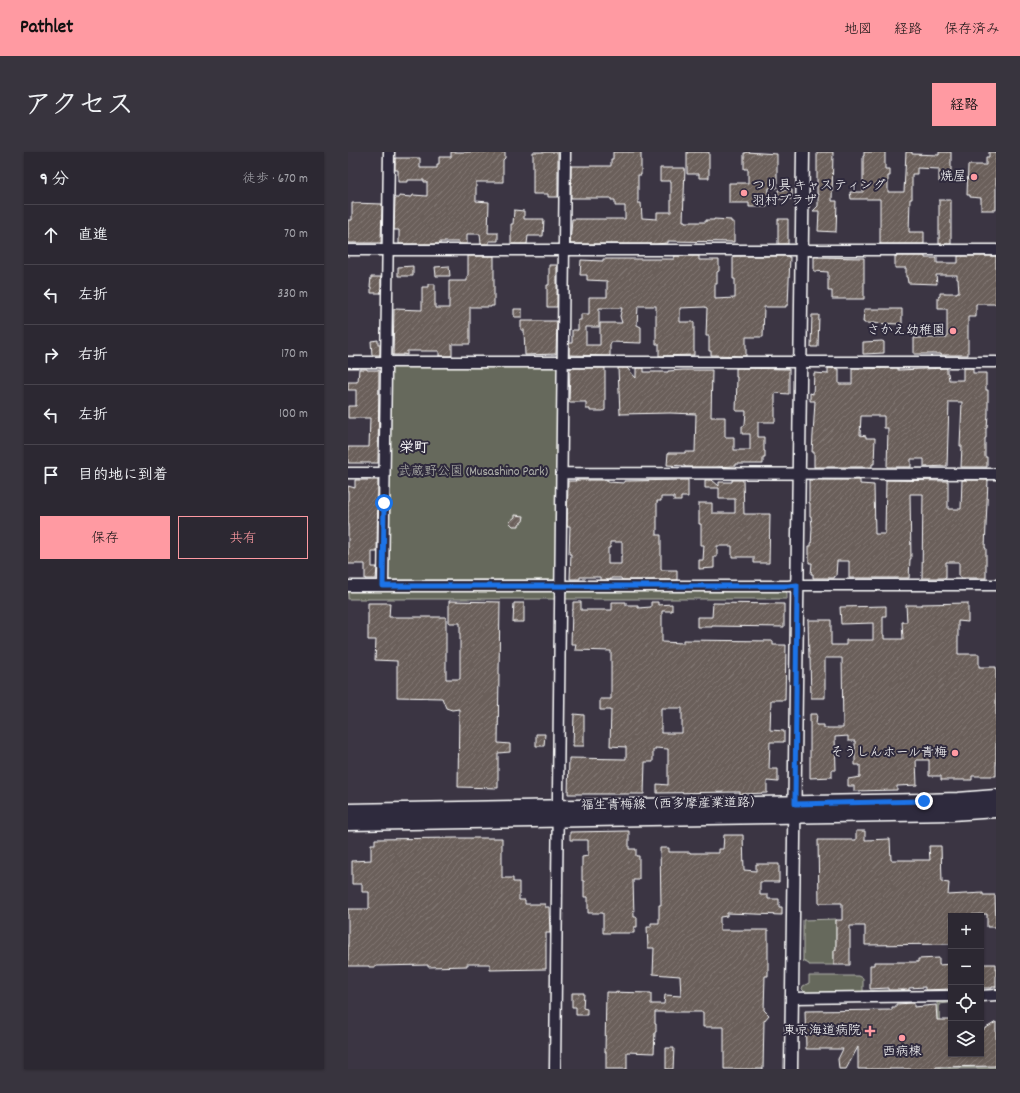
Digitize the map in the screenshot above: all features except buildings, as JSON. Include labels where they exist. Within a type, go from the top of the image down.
[{"type":"main road","name":"福生青梅線（西多摩産業道路）","points":[[958,807],[996,797]]},
{"type":"main road","name":"福生青梅線（西多摩産業道路）","points":[[348,811],[557,813],[924,807],[958,807],[996,810]]},
{"type":"main road","name":"福生青梅線（西多摩産業道路）","points":[[348,823],[557,813]]},
{"type":"street","points":[[383,586],[389,152]]},
{"type":"street","points":[[555,1069],[565,152]]},
{"type":"street","points":[[792,1069],[803,152]]},
{"type":"street","points":[[348,250],[996,250]]},
{"type":"street","points":[[348,362],[996,362]]},
{"type":"street","points":[[348,473],[384,473]]},
{"type":"street","points":[[562,473],[996,474]]},
{"type":"street","points":[[348,586],[560,587],[996,585]]},
{"type":"street","points":[[984,996],[996,995]]},
{"type":"street","points":[[792,998],[948,996]]},
{"type":"green space","name":"武蔵野公園 (Musashino Park)","points":[[555,365],[560,370],[558,576],[554,580],[390,580],[387,577],[390,370],[394,366]]},
{"type":"green space","points":[[348,590],[784,590],[787,593],[787,599],[348,599]]},
{"type":"green space","points":[[836,919],[836,950],[834,950],[834,965],[809,965],[803,961],[803,920]]},
{"type":"green space","points":[[809,976],[859,976],[863,978],[863,991],[887,990],[887,992],[806,993],[802,989],[803,986],[809,983]]},
{"type":"green space","points":[[937,1001],[948,1001],[948,1003],[939,1004],[940,1068],[996,1067],[996,1069],[938,1069]]},
{"type":"place","name":"焼屋","points":[[974,177]]},
{"type":"place","name":"つり具 キャスティング 羽村プラザ","points":[[744,193]]},
{"type":"place","name":"さかえ幼稚園","points":[[953,331]]},
{"type":"place","name":"そうしんホール青梅","points":[[955,753]]},
{"type":"place","name":"東京海道病院","points":[[870,1031]]},
{"type":"place","name":"西病棟","points":[[902,1038]]},
{"type":"district","name":"栄町","points":[[414,449]]},
{"type":"route","points":[[384,503],[383,586],[560,587],[797,585],[795,804],[924,801]]}]
